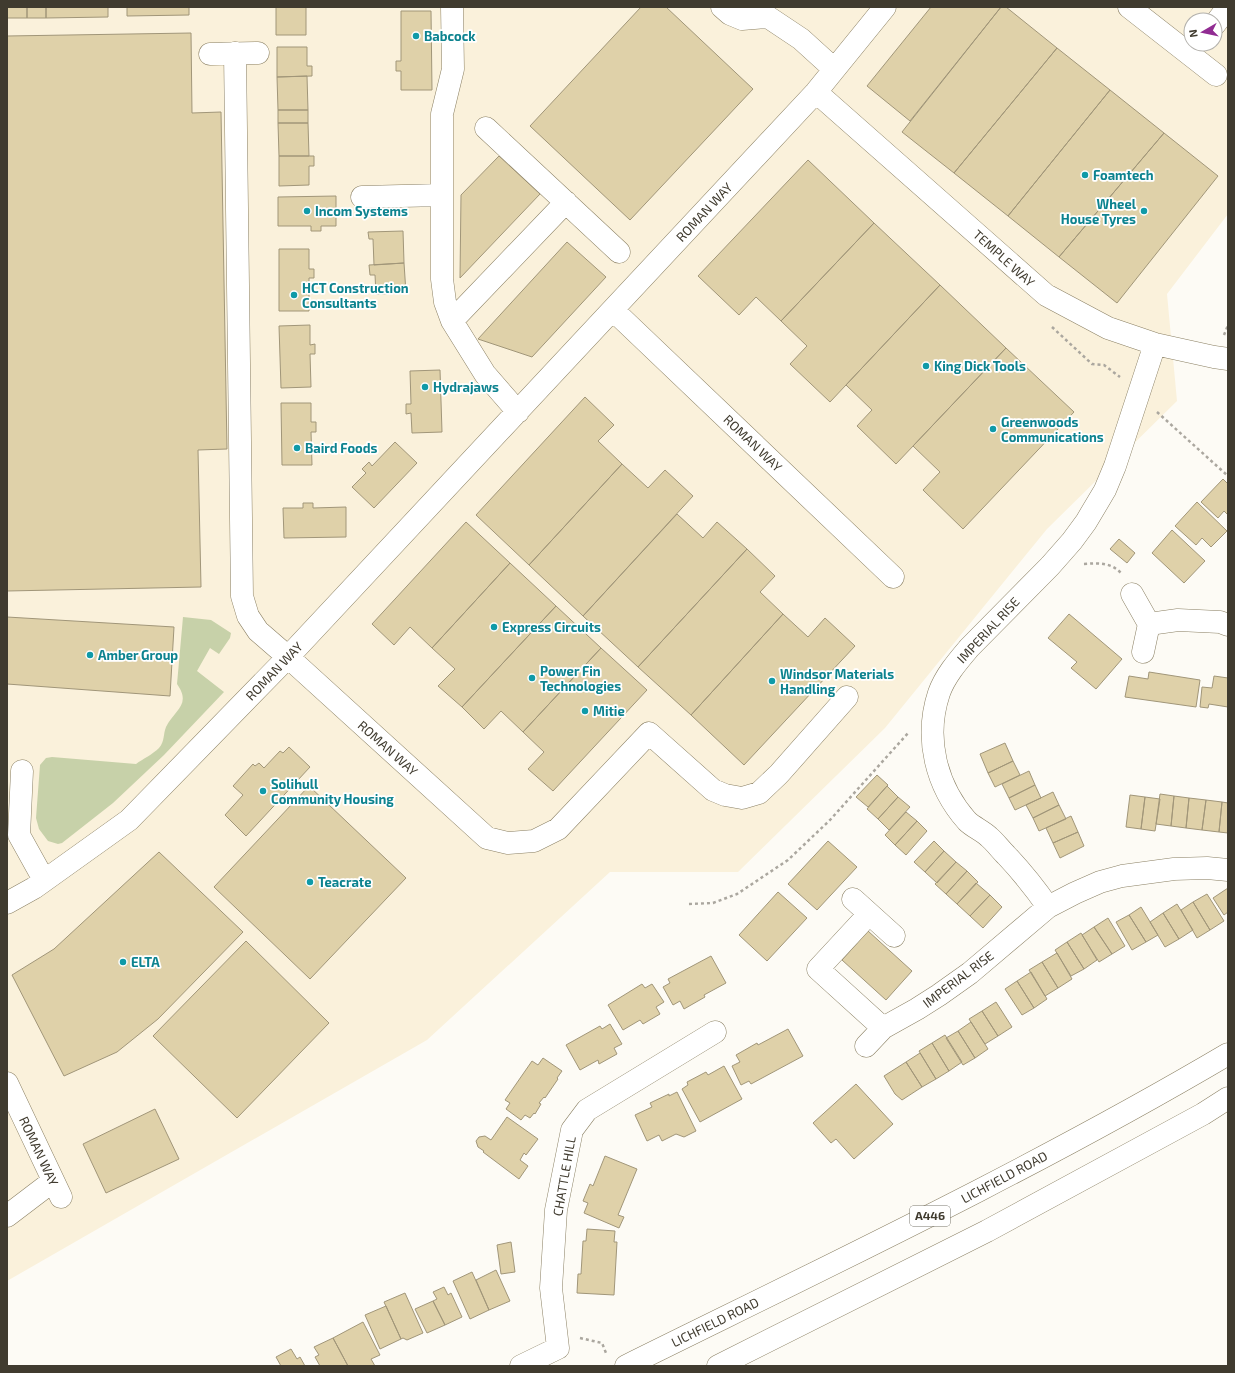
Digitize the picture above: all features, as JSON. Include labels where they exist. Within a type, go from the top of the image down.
[{"type":"main road","points":[[452,7],[453,69],[442,114],[442,279],[445,302],[452,321],[485,374],[518,412]]},
{"type":"main road","points":[[722,7],[730,14],[742,19],[772,12],[834,69]]},
{"type":"main road","name":"ROMAN WAY","points":[[7,903],[34,888],[129,820],[288,657],[816,92],[885,7]]},
{"type":"main road","points":[[1129,7],[1183,41]]},
{"type":"main road","points":[[1198,52],[1216,74]]},
{"type":"main road","name":"ROMAN WAY","points":[[235,53],[242,596],[248,616],[258,631],[487,838],[508,843],[534,841],[558,829],[649,733],[713,790],[725,795],[742,798],[759,793],[779,774],[847,697]]},
{"type":"main road","points":[[210,54],[258,53]]},
{"type":"main road","name":"TEMPLE WAY","points":[[816,92],[1046,294],[1108,328],[1155,344],[1228,359]]},
{"type":"main road","points":[[486,128],[619,252]]},
{"type":"main road","points":[[362,197],[441,195]]},
{"type":"main road","points":[[452,321],[566,202]]},
{"type":"main road","name":"ROMAN WAY","points":[[613,310],[893,577]]},
{"type":"main road","name":"IMPERIAL RISE","points":[[1048,907],[1035,889],[999,847],[989,837],[968,822],[954,804],[943,784],[933,751],[933,720],[939,693],[958,661],[1050,566],[1086,522],[1105,490],[1115,466],[1155,344]]},
{"type":"main road","points":[[1132,594],[1149,624],[1143,652]]},
{"type":"main road","points":[[1149,624],[1178,620],[1220,622],[1228,625]]},
{"type":"main road","points":[[22,771],[19,835],[44,880]]},
{"type":"main road","name":"IMPERIAL RISE","points":[[866,1046],[883,1028],[917,1009],[970,973],[1048,907],[1075,893],[1100,882],[1122,876],[1159,870],[1207,868],[1228,870]]},
{"type":"main road","points":[[853,899],[894,936]]},
{"type":"main road","points":[[869,914],[818,969],[883,1028]]},
{"type":"main road","name":"CHATTLE HILL","points":[[557,1340],[551,1288],[556,1210],[572,1130],[588,1110],[715,1032]]},
{"type":"main road","name":"LICHFIELD ROAD","points":[[626,1366],[966,1198],[1181,1082],[1228,1054]]},
{"type":"main road","name":"ROMAN WAY","points":[[7,1083],[57,1189],[7,1216]]},
{"type":"main road","points":[[718,1366],[987,1231],[1203,1114],[1228,1098]]},
{"type":"main road","points":[[521,1366],[557,1340]]},
{"type":"path","points":[[1050,566],[1101,563],[1110,565],[1120,572],[1128,581],[1132,594]]},
{"type":"path","points":[[689,904],[713,903],[737,894],[788,860],[830,820],[905,736],[919,723],[933,720]]},
{"type":"path","points":[[557,1340],[602,1343],[607,1355]]},
{"type":"shaded area","points":[[7,7],[1228,7],[1228,214],[1167,294],[1177,401],[1047,529],[885,728],[738,872],[610,872],[427,1040],[7,1281]]},
{"type":"green space","points":[[183,617],[211,620],[231,633],[230,638],[219,654],[210,648],[197,671],[224,692],[164,755],[113,803],[62,843],[58,844],[48,841],[39,829],[36,818],[40,765],[46,758],[52,757],[136,764],[154,752],[161,745],[166,727],[180,707],[183,697],[177,684]]},
{"type":"building","points":[[7,7],[27,7],[27,18],[7,18]]},
{"type":"building","points":[[27,7],[46,7],[46,18],[27,18]]},
{"type":"building","points":[[46,7],[108,7],[108,17],[46,18]]},
{"type":"building","points":[[127,7],[189,7],[189,15],[127,16]]},
{"type":"building","points":[[276,7],[306,7],[306,35],[276,35]]},
{"type":"building","points":[[641,7],[666,7],[753,89],[630,220],[530,126]]},
{"type":"building","points":[[931,7],[1001,7],[910,121],[867,86]]},
{"type":"building","points":[[1001,7],[1006,7],[1057,48],[954,173],[902,132]]},
{"type":"building","name":"Babcock","points":[[401,11],[431,11],[432,90],[401,90],[401,71],[396,71],[396,61],[401,61]]},
{"type":"building","points":[[191,33],[192,113],[221,112],[227,449],[198,450],[201,587],[7,591],[7,36]]},
{"type":"building","points":[[277,47],[307,47],[307,66],[312,66],[312,76],[277,77]]},
{"type":"building","points":[[1057,48],[1110,90],[1008,216],[954,173]]},
{"type":"building","points":[[307,76],[308,110],[278,110],[277,77]]},
{"type":"building","name":"Foamtech","points":[[1110,90],[1164,133],[1059,257],[1008,216]]},
{"type":"building","points":[[278,110],[308,110],[308,123],[278,123]]},
{"type":"building","points":[[278,123],[308,123],[309,156],[279,156]]},
{"type":"building","name":"Wheel House Tyres","points":[[1164,133],[1218,176],[1117,303],[1059,257]]},
{"type":"building","points":[[279,156],[314,156],[314,166],[309,166],[309,185],[279,186]]},
{"type":"building","points":[[499,156],[540,194],[460,278],[461,195]]},
{"type":"building","points":[[808,160],[874,223],[781,321],[756,297],[739,315],[698,276]]},
{"type":"building","name":"Incom Systems","points":[[336,196],[336,226],[321,226],[321,231],[311,231],[311,226],[278,226],[278,197]]},
{"type":"building","points":[[874,223],[940,285],[830,402],[790,364],[807,346],[781,321]]},
{"type":"building","points":[[403,231],[404,263],[374,265],[373,239],[369,239],[368,232]]},
{"type":"building","points":[[567,242],[606,277],[532,357],[478,339]]},
{"type":"building","name":"HCT Construction Consultants","points":[[279,249],[309,249],[309,269],[314,269],[314,278],[309,278],[309,311],[279,311]]},
{"type":"building","points":[[404,263],[406,293],[376,294],[375,275],[370,275],[369,265]]},
{"type":"building","name":"King Dick Tools","points":[[940,285],[1006,348],[896,464],[857,426],[872,410],[846,385]]},
{"type":"building","points":[[310,325],[310,345],[315,344],[315,354],[310,354],[311,387],[281,388],[279,326]]},
{"type":"building","name":"Greenwoods Communications","points":[[1006,348],[1074,412],[963,529],[923,490],[940,472],[913,446]]},
{"type":"building","name":"Hydrajaws","points":[[440,370],[442,432],[412,433],[411,413],[406,414],[406,404],[411,404],[410,371]]},
{"type":"building","points":[[585,397],[614,425],[598,441],[622,464],[529,565],[476,515]]},
{"type":"building","name":"Baird Foods","points":[[281,403],[311,403],[311,422],[316,422],[316,432],[311,432],[312,465],[282,465]]},
{"type":"building","points":[[395,442],[417,463],[374,508],[352,487],[366,473],[362,469],[369,462],[372,466]]},
{"type":"building","points":[[622,464],[648,488],[665,470],[693,496],[583,616],[529,565]]},
{"type":"building","points":[[1223,479],[1228,484],[1228,515],[1224,511],[1218,518],[1201,502]]},
{"type":"building","points":[[1197,502],[1227,531],[1211,547],[1202,538],[1196,545],[1175,526]]},
{"type":"building","points":[[303,503],[313,503],[313,508],[346,507],[346,537],[284,538],[283,508],[303,508]]},
{"type":"building","points":[[677,514],[703,538],[717,522],[747,549],[638,667],[583,616]]},
{"type":"building","points":[[466,522],[510,563],[432,648],[410,627],[394,645],[372,624]]},
{"type":"building","points":[[1172,530],[1205,561],[1184,583],[1152,553]]},
{"type":"building","points":[[1119,539],[1135,553],[1127,563],[1110,549]]},
{"type":"building","points":[[747,549],[775,576],[760,592],[783,614],[691,715],[638,667]]},
{"type":"building","name":"Express Circuits","points":[[510,563],[556,606],[462,707],[438,686],[455,669],[432,648]]},
{"type":"building","name":"Power Fin Technologies","points":[[556,606],[601,648],[523,732],[501,711],[484,729],[462,707]]},
{"type":"building","name":"Windsor Materials Handling","points":[[783,614],[808,637],[825,618],[855,646],[744,765],[691,715]]},
{"type":"building","points":[[1069,614],[1122,659],[1096,689],[1071,668],[1077,662],[1048,638]]},
{"type":"building","name":"Amber Group","points":[[7,617],[174,627],[170,696],[7,684]]},
{"type":"building","name":"Mitie","points":[[601,648],[647,690],[553,791],[528,769],[544,752],[523,732]]},
{"type":"building","points":[[1149,672],[1200,680],[1196,707],[1125,697],[1129,676],[1148,679]]},
{"type":"building","points":[[1214,676],[1228,678],[1228,707],[1209,704],[1208,708],[1200,707],[1202,687],[1212,688]]},
{"type":"building","points":[[1005,743],[1013,761],[988,773],[980,754]]},
{"type":"building","name":"Solihull Community Housing","points":[[289,747],[310,767],[246,836],[225,815],[243,795],[233,786],[253,764],[255,766],[259,763],[264,768],[280,751],[283,753]]},
{"type":"building","points":[[1013,761],[1020,775],[995,787],[988,773]]},
{"type":"building","points":[[1029,771],[1035,785],[1009,798],[1002,784]]},
{"type":"building","points":[[877,775],[888,785],[868,807],[856,797]]},
{"type":"building","points":[[1035,785],[1041,798],[1015,810],[1009,798]]},
{"type":"building","name":"Teacrate","points":[[309,786],[406,878],[310,979],[214,887]]},
{"type":"building","points":[[887,786],[898,797],[878,819],[867,809]]},
{"type":"building","points":[[1053,792],[1059,805],[1033,818],[1026,805]]},
{"type":"building","points":[[1160,794],[1174,796],[1171,826],[1156,824]]},
{"type":"building","points":[[1130,795],[1145,797],[1141,829],[1126,827]]},
{"type":"building","points":[[1174,796],[1189,798],[1186,828],[1171,826]]},
{"type":"building","points":[[898,797],[910,807],[889,830],[878,819]]},
{"type":"building","points":[[1145,797],[1160,799],[1155,831],[1141,829]]},
{"type":"building","points":[[1189,798],[1206,800],[1202,830],[1186,828]]},
{"type":"building","points":[[1206,800],[1222,802],[1219,832],[1202,830]]},
{"type":"building","points":[[1222,802],[1228,803],[1228,833],[1219,832]]},
{"type":"building","points":[[1059,805],[1066,819],[1039,831],[1033,818]]},
{"type":"building","points":[[906,812],[917,821],[895,845],[885,835]]},
{"type":"building","points":[[1071,816],[1078,832],[1053,843],[1046,828]]},
{"type":"building","points":[[917,821],[927,831],[906,855],[895,845]]},
{"type":"building","points":[[1078,832],[1084,846],[1060,858],[1053,843]]},
{"type":"building","points":[[828,841],[857,867],[817,910],[788,884]]},
{"type":"building","points":[[934,841],[944,851],[925,872],[914,862]]},
{"type":"building","points":[[944,851],[956,862],[937,883],[925,872]]},
{"type":"building","name":"ELTA","points":[[159,852],[243,932],[158,1019],[117,1052],[64,1076],[12,975],[54,949]]},
{"type":"building","points":[[956,862],[967,871],[946,894],[935,884]]},
{"type":"building","points":[[967,871],[978,882],[957,904],[946,894]]},
{"type":"building","points":[[976,883],[990,895],[970,916],[957,904]]},
{"type":"building","points":[[1228,888],[1228,912],[1224,915],[1213,898]]},
{"type":"building","points":[[778,892],[807,918],[767,961],[739,935]]},
{"type":"building","points":[[1207,894],[1224,921],[1210,930],[1193,902]]},
{"type":"building","points":[[990,895],[1002,907],[983,928],[970,916]]},
{"type":"building","points":[[1193,902],[1210,930],[1197,938],[1181,910]]},
{"type":"building","points":[[1177,904],[1193,930],[1179,939],[1163,913]]},
{"type":"building","points":[[1141,907],[1158,935],[1146,942],[1129,915]]},
{"type":"building","points":[[1163,913],[1179,939],[1165,947],[1150,922]]},
{"type":"building","points":[[1129,915],[1146,942],[1132,950],[1116,922]]},
{"type":"building","points":[[1108,918],[1125,946],[1112,954],[1094,927]]},
{"type":"building","points":[[1094,927],[1112,954],[1099,962],[1082,935]]},
{"type":"building","points":[[868,931],[912,971],[886,1000],[842,960]]},
{"type":"building","points":[[1081,933],[1097,960],[1084,969],[1067,942]]},
{"type":"building","points":[[246,941],[329,1023],[237,1118],[153,1036]]},
{"type":"building","points":[[1067,942],[1084,969],[1071,976],[1055,950]]},
{"type":"building","points":[[1057,953],[1072,979],[1058,988],[1042,962]]},
{"type":"building","points":[[711,956],[726,983],[704,995],[705,997],[684,1009],[680,1001],[673,1005],[663,987],[670,983],[668,979]]},
{"type":"building","points":[[1042,962],[1058,988],[1045,996],[1029,970]]},
{"type":"building","points":[[1031,972],[1047,999],[1034,1008],[1017,981]]},
{"type":"building","points":[[1017,981],[1034,1008],[1022,1015],[1005,989]]},
{"type":"building","points":[[642,984],[645,988],[652,984],[664,1002],[656,1007],[660,1014],[643,1024],[640,1020],[623,1030],[608,1005]]},
{"type":"building","points":[[996,1002],[1012,1027],[998,1036],[982,1011]]},
{"type":"building","points":[[982,1011],[998,1036],[985,1044],[969,1019]]},
{"type":"building","points":[[971,1022],[988,1049],[975,1058],[958,1031]]},
{"type":"building","points":[[610,1024],[622,1044],[614,1048],[617,1054],[599,1064],[598,1060],[580,1070],[566,1045],[600,1026],[602,1029]]},
{"type":"building","points":[[788,1029],[803,1056],[751,1084],[749,1081],[741,1085],[732,1066],[740,1062],[736,1055],[757,1043],[758,1045]]},
{"type":"building","points":[[958,1031],[975,1058],[963,1065],[946,1038]]},
{"type":"building","points":[[945,1035],[962,1062],[949,1071],[932,1043]]},
{"type":"building","points":[[932,1043],[949,1071],[936,1079],[919,1051]]},
{"type":"building","points":[[920,1053],[936,1079],[922,1087],[906,1062]]},
{"type":"building","points":[[543,1058],[562,1071],[545,1098],[544,1097],[539,1103],[541,1104],[535,1114],[534,1113],[530,1118],[525,1115],[521,1120],[506,1109],[510,1103],[505,1100],[532,1061],[538,1065]]},
{"type":"building","points":[[906,1062],[922,1087],[902,1100],[895,1094],[884,1076]]},
{"type":"building","points":[[724,1066],[742,1099],[700,1122],[682,1089],[688,1085],[687,1082],[706,1072],[708,1075]]},
{"type":"building","points":[[856,1084],[893,1124],[854,1159],[836,1139],[831,1143],[813,1123]]},
{"type":"building","points":[[677,1092],[696,1131],[684,1137],[676,1134],[662,1141],[659,1135],[647,1141],[635,1115],[652,1107],[650,1103]]},
{"type":"building","points":[[155,1109],[179,1159],[106,1193],[83,1144]]},
{"type":"building","points":[[507,1117],[538,1139],[526,1155],[524,1153],[520,1160],[528,1166],[519,1179],[483,1152],[484,1151],[478,1147],[476,1141],[479,1137],[485,1136],[491,1140]]},
{"type":"building","points":[[605,1156],[637,1169],[618,1215],[624,1217],[619,1228],[584,1213],[588,1203],[583,1201],[590,1184],[593,1186]]},
{"type":"building","points":[[587,1229],[615,1231],[614,1242],[617,1242],[614,1295],[577,1293],[578,1274],[581,1274],[583,1241],[586,1241]]},
{"type":"building","points":[[511,1242],[515,1272],[501,1274],[497,1245]]},
{"type":"building","points":[[496,1270],[510,1301],[489,1310],[476,1280]]},
{"type":"building","points":[[472,1272],[489,1310],[470,1319],[453,1281]]},
{"type":"building","points":[[444,1287],[448,1295],[451,1293],[462,1317],[445,1325],[433,1301],[437,1299],[433,1292]]},
{"type":"building","points":[[405,1293],[423,1333],[407,1340],[403,1338],[401,1339],[384,1302]]},
{"type":"building","points":[[433,1301],[445,1325],[427,1333],[415,1309]]},
{"type":"building","points":[[386,1306],[401,1339],[380,1349],[365,1315]]},
{"type":"building","points":[[363,1322],[380,1355],[371,1359],[375,1366],[348,1366],[333,1338]]},
{"type":"building","points":[[333,1338],[348,1366],[320,1366],[315,1357],[319,1355],[314,1347]]},
{"type":"building","points":[[291,1349],[297,1359],[300,1357],[305,1366],[281,1366],[276,1357]]},
{"type":"place","name":"Babcock","points":[[416,36]]},
{"type":"place","name":"Foamtech","points":[[1085,175]]},
{"type":"place","name":"Incom Systems","points":[[307,211]]},
{"type":"place","name":"Wheel House Tyres","points":[[1144,211]]},
{"type":"place","name":"HCT Construction Consultants","points":[[294,295]]},
{"type":"place","name":"King Dick Tools","points":[[926,366]]},
{"type":"place","name":"Hydrajaws","points":[[425,387]]},
{"type":"place","name":"Greenwoods Communications","points":[[993,429]]},
{"type":"place","name":"Baird Foods","points":[[297,448]]},
{"type":"place","name":"Express Circuits","points":[[494,627]]},
{"type":"place","name":"Amber Group","points":[[90,655]]},
{"type":"place","name":"Power Fin Technologies","points":[[532,678]]},
{"type":"place","name":"Windsor Materials Handling","points":[[772,681]]},
{"type":"place","name":"Mitie","points":[[585,711]]},
{"type":"place","name":"Solihull Community Housing","points":[[263,791]]},
{"type":"place","name":"Teacrate","points":[[310,882]]},
{"type":"place","name":"ELTA","points":[[123,962]]}]
